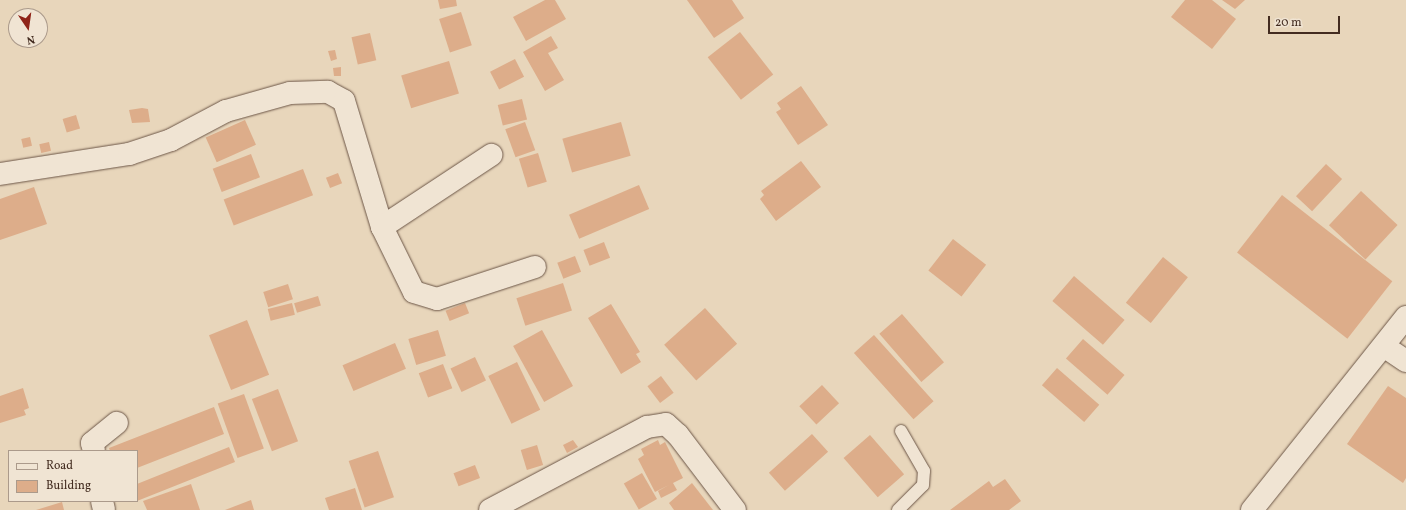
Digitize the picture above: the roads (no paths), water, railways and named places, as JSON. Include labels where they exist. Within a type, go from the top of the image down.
[{"type":"street","points":[[0,174],[129,154],[171,140],[226,111],[290,93],[328,92],[344,101],[382,228],[414,292],[437,300],[535,267]]},
{"type":"street","points":[[382,228],[491,155]]},
{"type":"street","points":[[1252,510],[1385,346],[1406,317]]},
{"type":"street","points":[[1385,346],[1406,361]]},
{"type":"street","points":[[94,450],[92,443],[116,423]]},
{"type":"street","points":[[490,510],[647,427],[666,424],[678,435],[735,510]]},
{"type":"lane","points":[[898,510],[924,486],[924,470],[901,431]]}]
